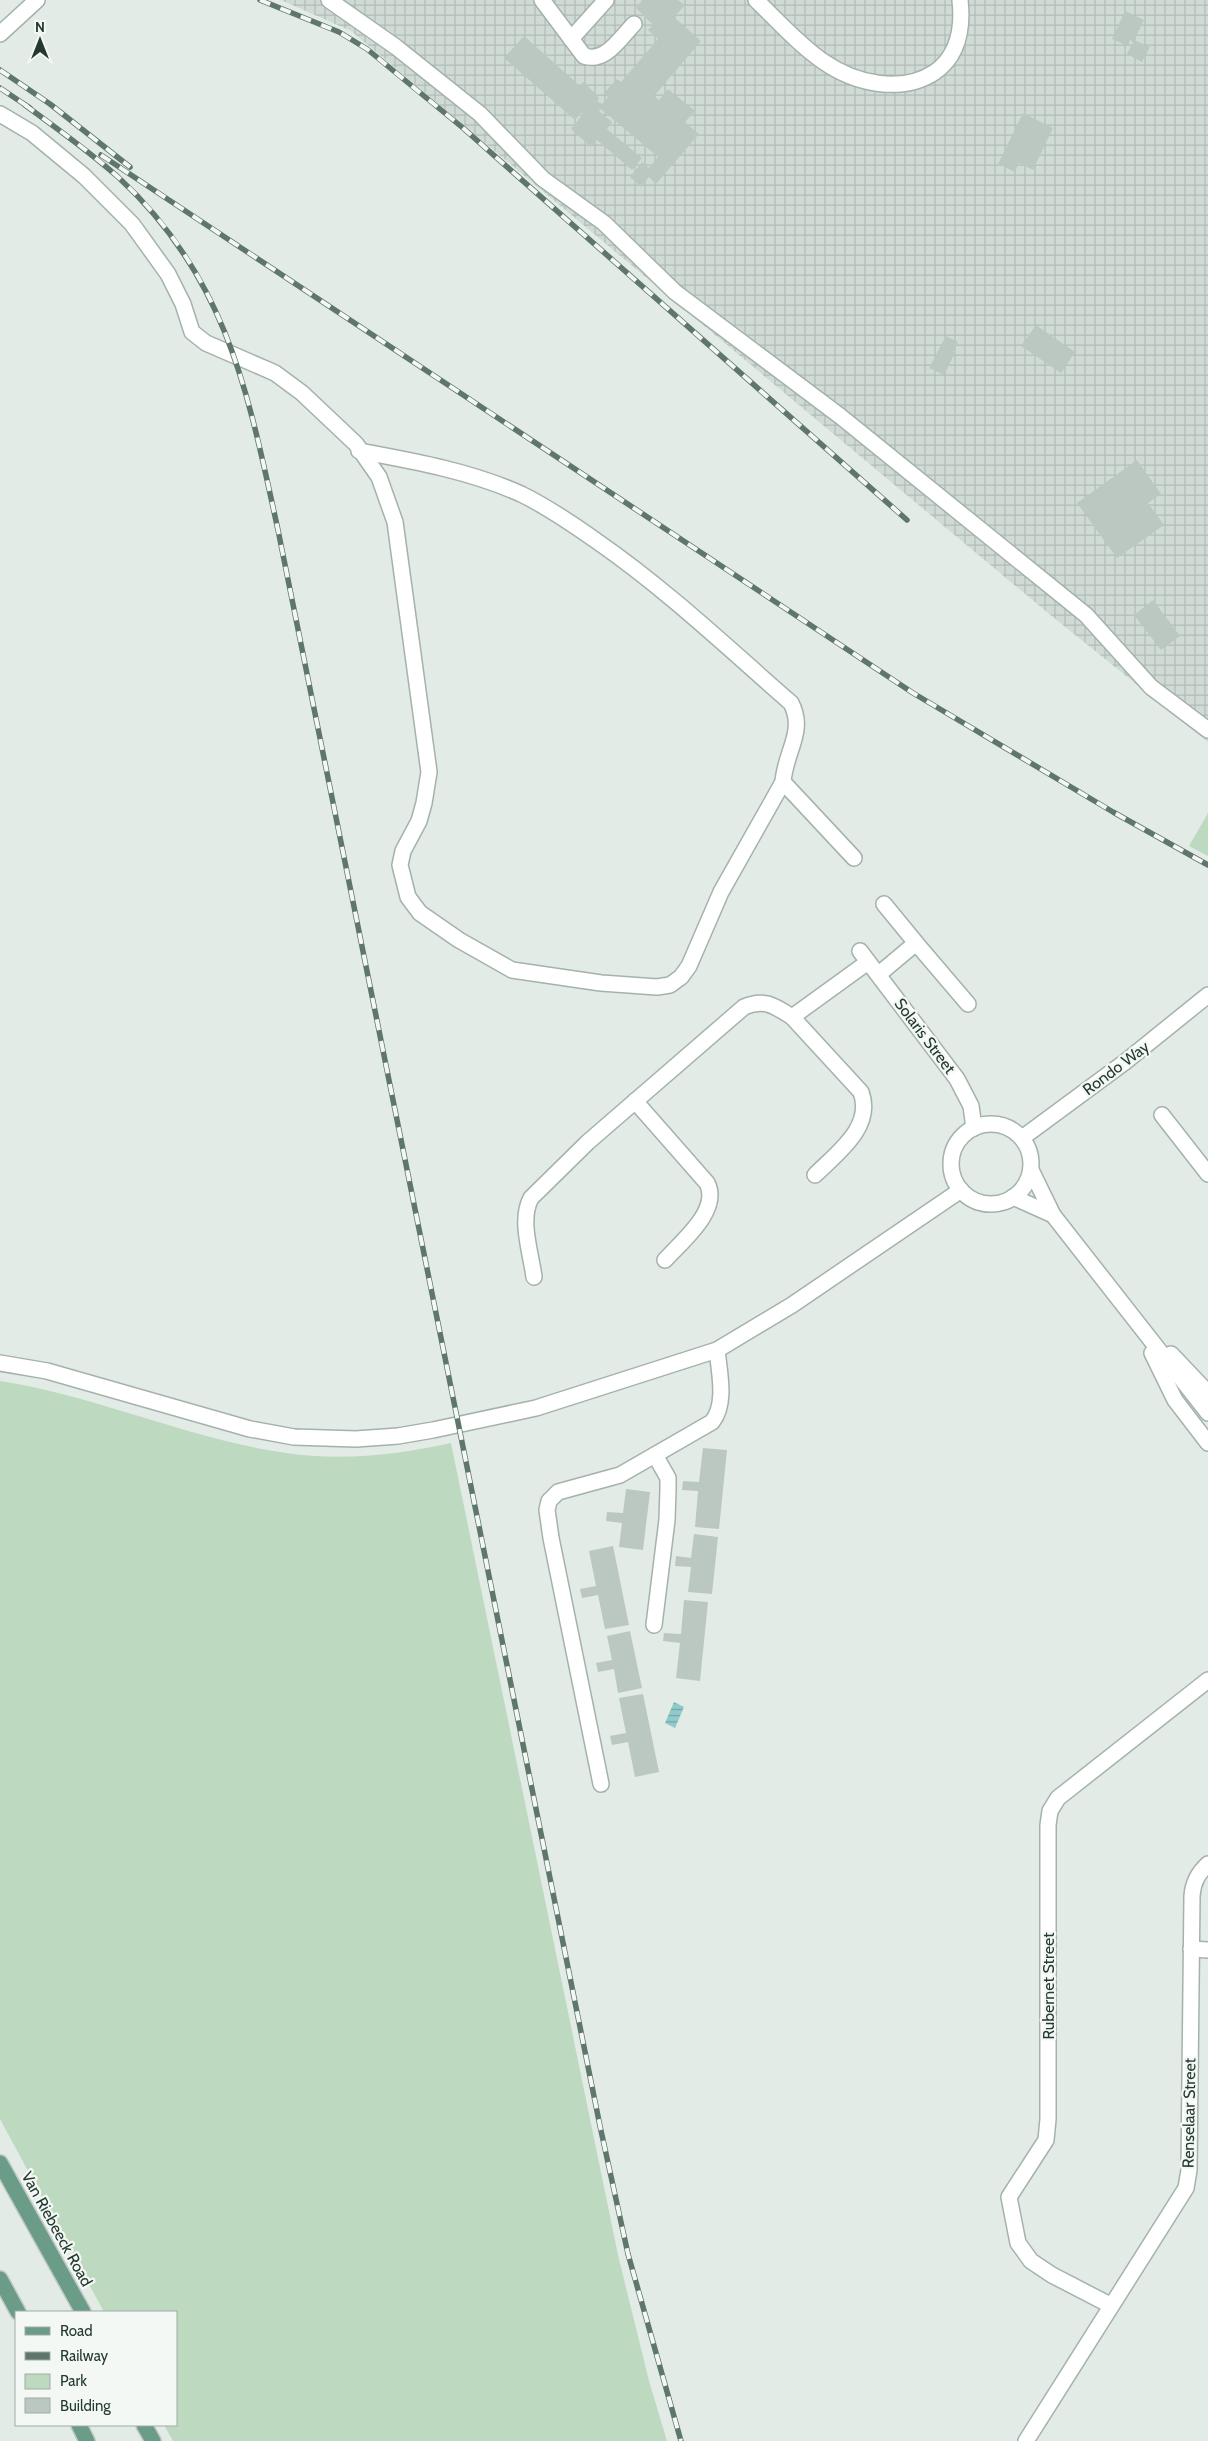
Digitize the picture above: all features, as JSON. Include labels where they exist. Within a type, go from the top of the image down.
[{"type":"main road","name":"Van Riebeeck Road","points":[[0,2163],[82,2311]]},
{"type":"main road","points":[[0,2279],[17,2311]]},
{"type":"main road","points":[[79,2426],[87,2441]]},
{"type":"main road","points":[[145,2426],[153,2441]]},
{"type":"street","points":[[0,34],[37,0]]},
{"type":"street","points":[[330,0],[396,47],[480,114],[543,180],[604,223],[674,292],[840,416],[1086,614],[1151,687],[1208,730]]},
{"type":"street","points":[[542,0],[584,56],[593,59],[602,57],[634,24]]},
{"type":"street","points":[[571,39],[606,0]]},
{"type":"street","points":[[756,0],[825,62],[853,76],[882,85],[906,84],[927,77],[945,65],[957,47],[961,13],[960,0]]},
{"type":"street","points":[[0,114],[32,133],[84,176],[132,224],[168,274],[183,304],[192,332],[206,343],[276,372],[335,423],[356,444],[359,451],[379,477],[395,522],[429,772],[419,821],[403,851],[400,866],[408,897],[420,913],[459,940],[512,970],[526,974],[601,983],[658,987],[670,985],[681,977],[696,955],[700,938],[721,892],[783,782],[786,762],[798,730],[798,715],[791,702],[621,558],[572,524],[521,494],[473,477],[417,462],[359,451]]},
{"type":"street","points":[[783,782],[854,858]]},
{"type":"street","points":[[884,904],[968,1004]]},
{"type":"street","points":[[878,974],[916,943]]},
{"type":"street","name":"Solaris Street","points":[[792,1017],[864,956],[957,1079],[971,1106],[974,1128]]},
{"type":"street","name":"Rondo Way","points":[[1022,1138],[1125,1062],[1208,995]]},
{"type":"street","points":[[534,1277],[526,1214],[531,1198],[588,1142],[635,1101],[744,1007],[756,1002],[778,1008],[792,1017],[861,1092],[864,1101],[863,1116],[853,1137],[814,1175]]},
{"type":"street","points":[[635,1101],[707,1183],[712,1196],[708,1210],[665,1260]]},
{"type":"street","points":[[1162,1115],[1208,1174]]},
{"type":"street","points":[[984,1125],[1005,1126],[1022,1138],[1031,1156],[1031,1170],[1025,1186],[1013,1197],[999,1203],[988,1204],[974,1199],[961,1190],[952,1171],[953,1156],[958,1142],[974,1128],[984,1125]]},
{"type":"street","points":[[1031,1170],[1053,1215],[1208,1413]]},
{"type":"street","points":[[0,1363],[47,1371],[250,1429],[294,1437],[356,1439],[398,1436],[536,1408],[717,1350],[792,1305],[961,1190]]},
{"type":"street","points":[[1013,1197],[1053,1215]]},
{"type":"street","points":[[1142,1328],[1174,1357],[1208,1393]]},
{"type":"street","points":[[1142,1328],[1154,1360],[1175,1400],[1208,1443]]},
{"type":"street","points":[[601,1784],[551,1538],[547,1510],[549,1501],[558,1492],[620,1475],[712,1422],[719,1414],[717,1350]]},
{"type":"street","points":[[654,1626],[667,1520],[668,1489],[668,1478],[655,1456]]},
{"type":"street","name":"Rubernet Street","points":[[1110,2305],[1052,2275],[1031,2261],[1018,2243],[1010,2208],[1009,2197],[1046,2140],[1048,1825],[1050,1810],[1058,1798],[1208,1680]]},
{"type":"street","name":"Renselaar Street","points":[[1026,2441],[1110,2305],[1186,2188],[1189,2170],[1193,1885],[1199,1873],[1208,1864]]},
{"type":"street","points":[[1191,1950],[1208,1950]]},
{"type":"shaded area","points":[[281,0],[1208,0],[1208,742],[1048,613],[351,31]]},
{"type":"green space","points":[[1208,813],[1208,856],[1189,846]]},
{"type":"green space","points":[[0,1381],[72,1397],[214,1438],[286,1453],[348,1457],[390,1454],[451,1443],[618,2255],[649,2381],[667,2441],[173,2441],[165,2426],[178,2426],[178,2311],[103,2311],[0,2119]]},
{"type":"water","points":[[674,1702],[684,1707],[675,1728],[665,1723]]},
{"type":"building","points":[[642,0],[678,0],[685,5],[674,17],[701,41],[654,96],[659,100],[668,89],[695,111],[685,122],[699,134],[656,184],[649,177],[641,187],[630,177],[642,162],[649,168],[658,157],[601,109],[599,111],[612,122],[607,129],[642,158],[632,170],[597,140],[591,147],[571,129],[583,114],[581,113],[575,120],[504,58],[524,36],[580,86],[583,82],[597,95],[599,99],[597,101],[602,104],[608,97],[604,93],[617,79],[621,82],[658,39],[648,30],[653,25],[636,8]]},
{"type":"building","points":[[1125,11],[1144,20],[1134,40],[1150,47],[1142,62],[1127,54],[1133,42],[1130,40],[1128,46],[1112,39]]},
{"type":"building","points":[[1023,113],[1053,128],[1033,170],[1019,163],[1015,172],[998,164]]},
{"type":"building","points":[[1036,325],[1075,352],[1061,373],[1021,346]]},
{"type":"building","points":[[946,336],[958,342],[953,352],[955,353],[944,375],[929,368]]},
{"type":"building","points":[[1137,460],[1161,494],[1148,503],[1164,525],[1117,558],[1077,503]]},
{"type":"building","points":[[1153,600],[1180,636],[1161,650],[1134,615]]},
{"type":"building","points":[[703,1448],[727,1450],[719,1529],[695,1527],[698,1491],[682,1490],[683,1481],[699,1482]]},
{"type":"building","points":[[626,1489],[650,1492],[643,1550],[619,1547],[622,1523],[606,1521],[607,1512],[623,1513]]},
{"type":"building","points":[[694,1534],[718,1537],[712,1594],[688,1592],[691,1567],[675,1566],[676,1556],[691,1558]]},
{"type":"building","points":[[613,1546],[629,1625],[605,1629],[598,1595],[582,1598],[580,1589],[596,1586],[589,1551]]},
{"type":"building","points":[[684,1600],[708,1602],[700,1681],[676,1678],[680,1643],[663,1641],[664,1633],[681,1634]]},
{"type":"building","points":[[630,1631],[642,1688],[618,1693],[614,1669],[598,1672],[596,1663],[612,1660],[607,1636]]},
{"type":"building","points":[[643,1694],[659,1772],[635,1777],[628,1742],[612,1745],[610,1736],[626,1733],[619,1698]]},
{"type":"railway","points":[[260,0],[339,32],[367,49],[463,128],[907,520]]},
{"type":"railway","points":[[0,70],[50,104],[130,167]]},
{"type":"railway","points":[[0,88],[30,108]]},
{"type":"railway","points":[[25,105],[107,167],[155,215],[185,255],[209,297],[228,340],[243,384],[256,431],[278,530],[600,2126],[628,2254],[681,2441]]},
{"type":"railway","points":[[101,155],[913,693],[1113,812],[1208,865]]}]
